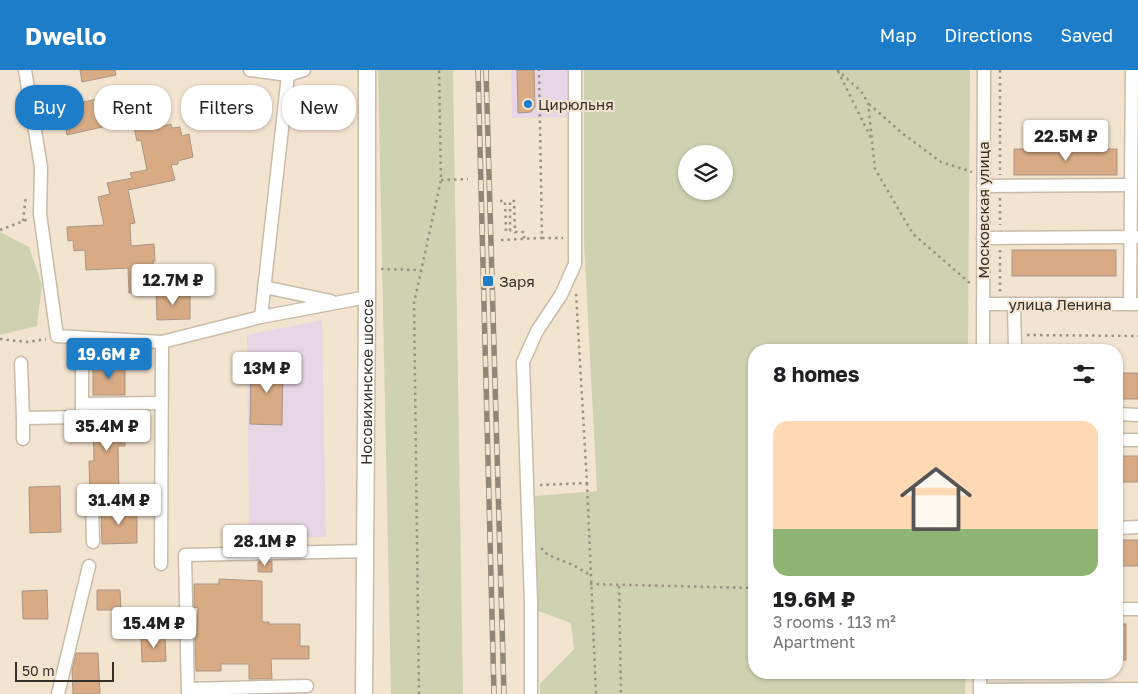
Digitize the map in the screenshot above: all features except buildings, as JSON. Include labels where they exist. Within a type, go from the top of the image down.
[{"type":"main road","name":"Носовихинское шоссе","points":[[364,694],[368,297],[367,70]]},
{"type":"street","points":[[25,70],[41,167],[40,214],[57,336],[162,342],[261,317],[368,297]]},
{"type":"street","points":[[250,70],[288,75],[304,70]]},
{"type":"street","points":[[531,694],[523,362],[537,331],[561,295],[575,264],[575,70]]},
{"type":"street","name":"Московская улица","points":[[983,344],[984,70]]},
{"type":"street","points":[[1132,70],[1134,304]]},
{"type":"street","points":[[261,317],[288,75]]},
{"type":"street","points":[[983,181],[1134,190]]},
{"type":"street","points":[[983,238],[1134,237]]},
{"type":"street","points":[[264,287],[339,302]]},
{"type":"street","name":"улица Ленина","points":[[983,298],[1014,304],[1134,304]]},
{"type":"street","points":[[1014,304],[1015,344]]},
{"type":"street","points":[[161,564],[160,403],[162,342]]},
{"type":"street","points":[[22,363],[23,439]]},
{"type":"street","points":[[22,418],[82,417],[82,368]]},
{"type":"street","points":[[82,404],[160,403]]},
{"type":"street","points":[[1123,414],[1138,414]]},
{"type":"street","points":[[1123,440],[1138,440]]},
{"type":"street","points":[[93,542],[92,502],[161,500]]},
{"type":"street","points":[[1123,528],[1138,527]]},
{"type":"street","points":[[307,686],[188,692],[185,555],[366,552]]},
{"type":"street","points":[[58,694],[89,566]]},
{"type":"street","points":[[1123,609],[1138,609]]},
{"type":"street","points":[[980,679],[980,692],[1138,689]]},
{"type":"path","points":[[419,694],[414,303],[441,180],[439,70]]},
{"type":"path","points":[[539,70],[542,238]]},
{"type":"path","points":[[872,140],[837,70],[861,91],[868,103],[902,133],[941,162],[983,181]]},
{"type":"path","points":[[868,103],[875,169],[913,234],[983,298]]},
{"type":"path","points":[[441,180],[468,179]]},
{"type":"path","points":[[500,201],[505,201],[506,231],[510,231],[510,201],[514,201],[515,232],[524,232],[524,239]]},
{"type":"path","points":[[0,230],[40,214]]},
{"type":"path","points":[[501,240],[575,238]]},
{"type":"path","points":[[575,264],[596,694]]},
{"type":"path","points":[[368,268],[421,270]]},
{"type":"path","points":[[1016,335],[1138,336]]},
{"type":"path","points":[[0,339],[28,342],[57,336]]},
{"type":"path","points":[[527,492],[541,484],[587,483]]},
{"type":"path","points":[[528,535],[548,555],[573,565],[590,575]]},
{"type":"path","points":[[590,584],[748,588]]},
{"type":"path","points":[[619,585],[621,694]]},
{"type":"shaded area","points":[[511,70],[569,70],[571,117],[512,118]]},
{"type":"shaded area","points":[[322,320],[326,537],[249,537],[247,335]]},
{"type":"green space","points":[[378,70],[453,70],[463,694],[391,694]]},
{"type":"green space","points":[[584,70],[970,70],[968,344],[748,344],[748,679],[966,679],[965,694],[540,694],[540,684],[574,649],[571,623],[538,611],[535,496],[597,491],[584,242]]},
{"type":"green space","points":[[0,232],[29,247],[42,285],[37,326],[0,335]]},
{"type":"railway","points":[[478,70],[494,694]]},
{"type":"railway","points":[[486,70],[504,694]]},
{"type":"place","name":"Цирюльня","points":[[528,104]]},
{"type":"place","name":"Заря","points":[[488,281]]}]
